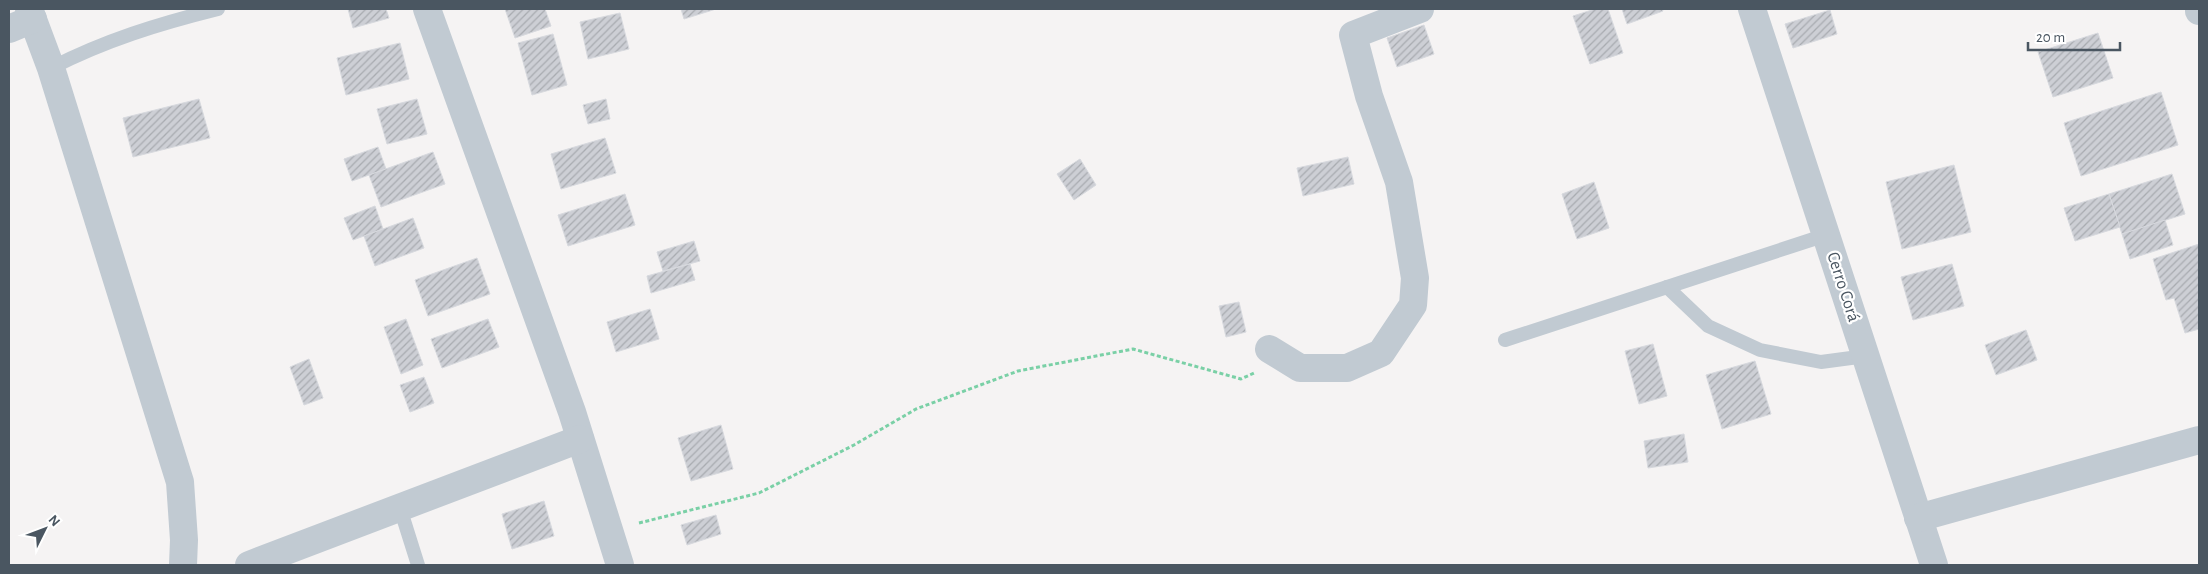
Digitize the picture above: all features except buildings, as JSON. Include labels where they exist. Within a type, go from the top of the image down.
[{"type":"street","points":[[427,9],[580,439],[620,565]]},
{"type":"street","points":[[1269,349],[1300,368],[1347,368],[1381,352],[1413,306],[1415,278],[1399,182],[1369,96],[1353,35],[1420,9]]},
{"type":"street","name":"Cerro Corá","points":[[1752,9],[1934,565]]},
{"type":"street","points":[[24,19],[51,68],[180,482],[184,540],[183,565]]},
{"type":"street","points":[[249,565],[580,439]]},
{"type":"street","points":[[1918,518],[2199,440]]},
{"type":"lane","points":[[51,68],[89,49],[148,27],[218,9]]},
{"type":"lane","points":[[1505,340],[1826,236]]},
{"type":"lane","points":[[1667,287],[1708,326],[1760,350],[1821,362],[1866,356]]},
{"type":"lane","points":[[400,508],[418,565]]},
{"type":"path","points":[[609,531],[759,493],[854,445],[916,409],[1018,371],[1133,349],[1241,379],[1263,369],[1269,349]]}]
